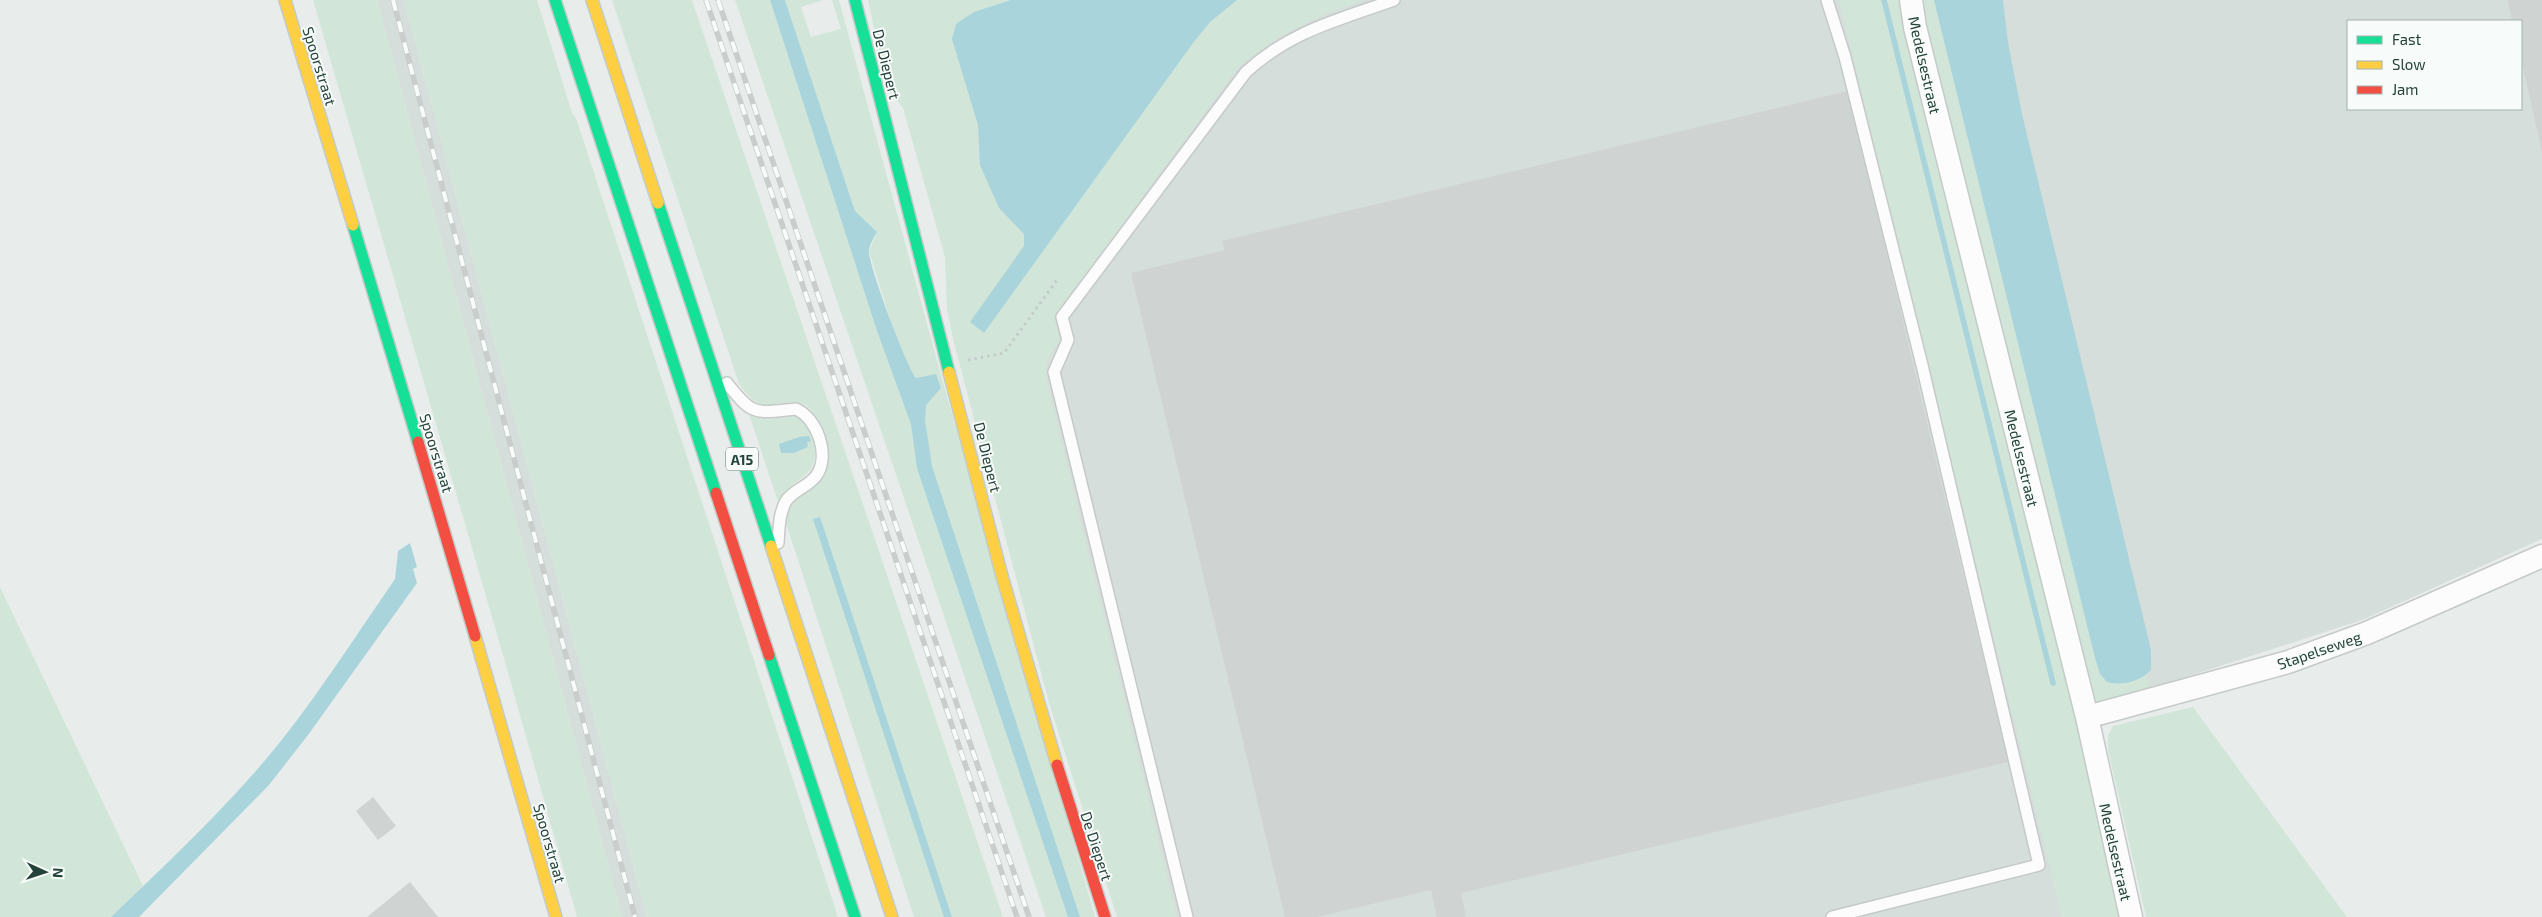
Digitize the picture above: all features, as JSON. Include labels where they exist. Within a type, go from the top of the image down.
[{"type":"main road","name":"Spoorstraat","points":[[285,0],[444,527],[556,917]]},
{"type":"main road","name":"A15","points":[[555,0],[855,917]]},
{"type":"main road","name":"A15","points":[[592,0],[892,917]]},
{"type":"main road","name":"De Diepert","points":[[855,0],[1041,718],[1105,917]]},
{"type":"street","name":"Medelsestraat","points":[[1911,0],[1915,27],[2087,717],[2131,917]]},
{"type":"street","name":"Stapelseweg","points":[[2087,717],[2296,659],[2367,633],[2542,556]]},
{"type":"lane","points":[[1187,917],[1054,372],[1068,340],[1062,317],[1246,72],[1281,44],[1304,32],[1394,0]]},
{"type":"lane","points":[[1827,0],[1845,58],[1922,365],[2039,865],[1832,917]]},
{"type":"lane","points":[[710,362],[741,401],[752,410],[772,413],[796,409],[811,419],[817,430],[821,454],[820,466],[816,476],[793,494],[782,510],[776,565]]},
{"type":"path","points":[[948,363],[1004,353],[1056,280]]},
{"type":"shaded area","points":[[377,0],[404,0],[647,917],[622,917]]},
{"type":"shaded area","points":[[914,0],[2542,0],[2542,539],[2362,620],[2060,718],[2106,917],[1121,917]]},
{"type":"green space","points":[[313,0],[377,0],[622,917],[577,917]]},
{"type":"green space","points":[[404,0],[537,0],[572,113],[576,118],[838,917],[647,917]]},
{"type":"green space","points":[[612,0],[692,0],[1003,917],[914,917],[785,520],[790,507],[797,498],[823,478],[827,468],[827,454],[822,435],[814,415],[806,405],[797,402],[774,406],[759,404],[739,384]]},
{"type":"green space","points":[[735,0],[770,0],[877,330],[892,326],[869,251],[877,232],[855,211],[785,0],[823,0],[801,7],[811,37],[841,29],[832,0],[839,0],[941,375],[1095,917],[1046,917]]},
{"type":"green space","points":[[868,0],[1011,0],[974,12],[956,24],[952,39],[978,125],[980,165],[1024,234],[1024,246],[971,322],[1193,43],[1224,9],[1237,0],[1363,0],[1310,21],[1277,39],[1262,49],[1233,74],[1054,317],[1060,340],[1047,362],[1047,382],[1177,917],[1117,917],[1049,703],[954,343],[947,309],[945,257],[903,108],[887,88]]},
{"type":"green space","points":[[1839,0],[1903,0],[2043,578],[2122,917],[2062,917]]},
{"type":"green space","points":[[1917,0],[1934,0],[2100,674],[2107,682],[2138,679],[2146,675],[2152,696],[2116,706],[2089,704]]},
{"type":"green space","points":[[749,414],[767,419],[796,416],[806,424],[812,436],[815,450],[811,469],[778,502]]},
{"type":"green space","points":[[0,587],[143,886],[111,917],[0,917]]},
{"type":"green space","points":[[2193,707],[2347,917],[2146,917],[2108,750],[2108,736],[2113,726]]},
{"type":"water","points":[[770,0],[785,0],[855,211],[877,232],[869,250],[870,258],[880,292],[904,354],[916,378],[936,374],[941,388],[926,405],[925,420],[932,466],[1080,917],[1068,917],[917,468],[911,424],[877,331]]},
{"type":"water","points":[[1011,0],[1237,0],[1210,22],[1193,43],[984,333],[970,322],[1024,246],[1024,234],[999,208],[980,165],[978,125],[952,39],[956,24],[974,12]]},
{"type":"water","points":[[1934,0],[2003,0],[2008,43],[2022,114],[2151,650],[2151,670],[2141,678],[2130,682],[2119,684],[2107,682],[2100,674],[2095,658]]},
{"type":"water","points":[[809,436],[811,441],[807,442],[808,447],[794,453],[781,453],[779,444],[799,437]]},
{"type":"water","points":[[820,517],[952,917],[944,917],[813,519]]},
{"type":"water","points":[[410,543],[417,567],[413,569],[417,583],[308,735],[269,785],[139,917],[111,917],[203,828],[274,749],[328,678],[395,579],[398,551]]},
{"type":"building","points":[[2508,0],[2542,0],[2542,152],[2522,63],[2522,20],[2512,20]]},
{"type":"building","points":[[1848,91],[2008,762],[1461,893],[1466,916],[1464,917],[1437,917],[1431,890],[1317,917],[1285,917],[1131,273],[1225,250],[1222,241]]},
{"type":"building","points":[[373,797],[396,826],[378,840],[356,811]]},
{"type":"building","points":[[410,882],[438,917],[367,917]]},
{"type":"waterway","points":[[1884,0],[2053,683]]},
{"type":"railway","points":[[393,0],[635,917]]},
{"type":"railway","points":[[706,0],[1017,917]]},
{"type":"railway","points":[[718,0],[1029,917]]},
{"type":"traffic: fast","points":[[555,0],[716,493]]},
{"type":"traffic: fast","points":[[855,0],[949,372]]},
{"type":"traffic: fast","points":[[658,203],[771,546]]},
{"type":"traffic: fast","points":[[353,225],[418,442]]},
{"type":"traffic: fast","points":[[769,655],[855,917]]},
{"type":"traffic: slow","points":[[285,0],[353,225]]},
{"type":"traffic: slow","points":[[592,0],[658,203]]},
{"type":"traffic: slow","points":[[949,372],[1002,576],[1057,765]]},
{"type":"traffic: slow","points":[[771,546],[892,917]]},
{"type":"traffic: slow","points":[[475,636],[556,917]]},
{"type":"traffic: jam","points":[[418,442],[475,636]]},
{"type":"traffic: jam","points":[[716,493],[769,655]]},
{"type":"traffic: jam","points":[[1057,765],[1105,917]]}]
